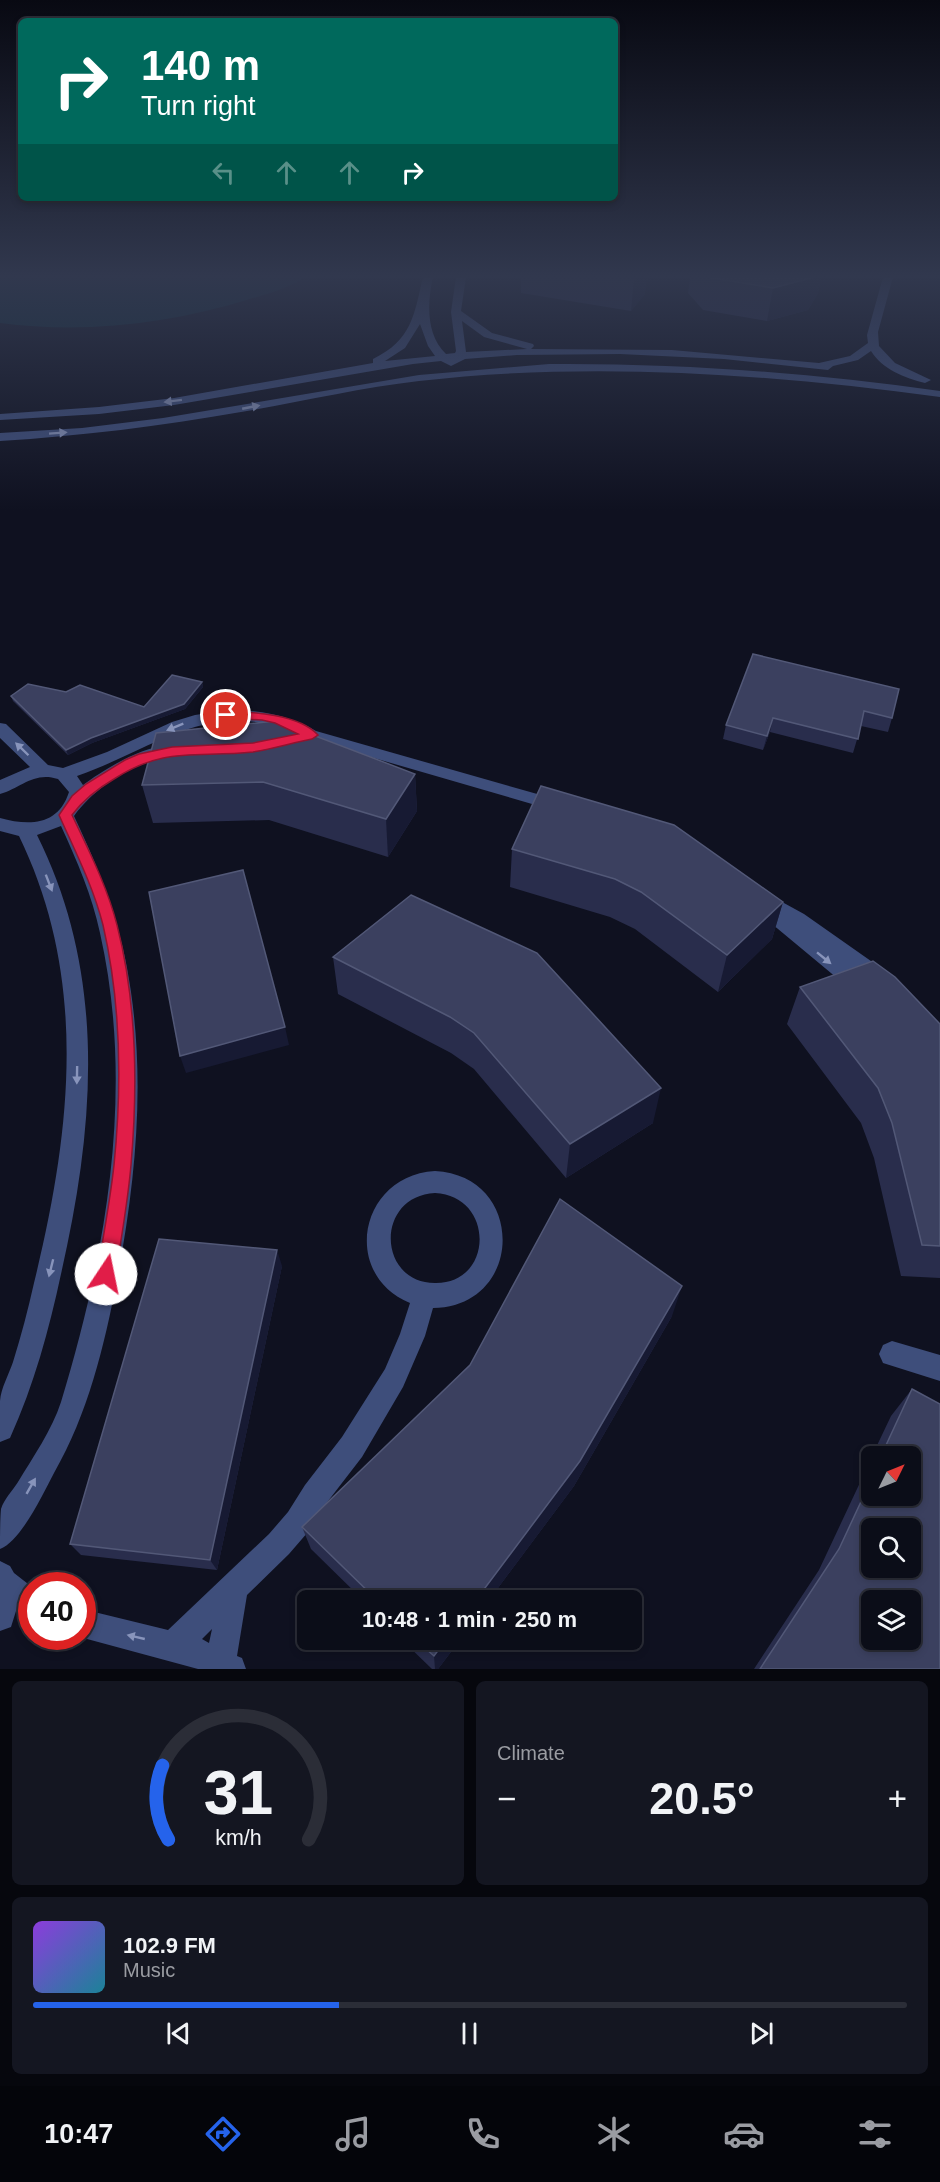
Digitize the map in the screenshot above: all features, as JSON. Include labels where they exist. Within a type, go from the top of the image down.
[{"type":"street","points":[[357,369],[388,355]]},
{"type":"street","points":[[445,355],[471,368],[501,370]]},
{"type":"street","points":[[450,359],[451,355]]},
{"type":"street","points":[[0,417],[66,413],[196,398],[357,369],[503,355]]},
{"type":"street","points":[[722,355],[940,382]]},
{"type":"street","points":[[819,366],[854,358],[858,355]]},
{"type":"street","points":[[879,355],[892,366],[925,380]]},
{"type":"street","points":[[369,384],[450,359]]},
{"type":"street","points":[[0,437],[78,432],[170,421],[369,384],[501,370],[607,366],[692,367],[818,378],[940,394]]},
{"type":"street","points":[[0,786],[21,775],[44,771],[64,774],[107,759],[179,725],[210,717],[244,715],[262,716],[294,726],[312,735],[577,810]]},
{"type":"street","points":[[210,717],[220,737]]},
{"type":"street","points":[[0,728],[44,771]]},
{"type":"street","points":[[255,733],[312,735]]},
{"type":"street","points":[[283,742],[312,735]]},
{"type":"street","points":[[0,824],[25,830],[47,825],[104,778],[129,763],[157,753],[190,748]]},
{"type":"street","points":[[0,1535],[31,1487],[71,1411],[94,1330],[111,1255],[121,1186],[127,1067],[125,1015],[119,967],[110,924],[71,807],[76,785],[64,774]]},
{"type":"street","points":[[0,1428],[9,1410],[35,1331],[53,1259],[67,1193],[75,1132],[78,1077],[77,1026],[64,937],[55,898],[25,830]]},
{"type":"street","points":[[749,891],[797,919],[885,993],[808,945],[749,891]]},
{"type":"street","points":[[445,1183],[461,1188],[476,1198],[487,1212],[493,1228],[493,1246],[488,1263],[477,1278],[462,1289],[444,1295],[424,1294],[407,1289],[392,1278],[382,1263],[377,1246],[378,1228],[384,1212],[395,1199],[410,1189],[427,1184],[445,1183]]},
{"type":"street","points":[[173,1646],[279,1544],[368,1424],[394,1378],[412,1336],[424,1294]]},
{"type":"street","points":[[892,1354],[940,1368]]},
{"type":"street","points":[[1,1580],[18,1594]]},
{"type":"street","points":[[0,1616],[1,1580]]},
{"type":"street","points":[[96,1627],[198,1653],[224,1667],[234,1587]]},
{"type":"building","points":[[753,654],[899,689],[892,718],[864,711],[858,739],[773,718],[767,736],[726,725]]},
{"type":"building","points":[[172,675],[202,682],[184,704],[91,738],[66,750],[11,696],[28,684],[66,692],[80,685],[144,707]]},
{"type":"building","points":[[276,721],[415,774],[386,819],[263,782],[142,785],[156,733]]},
{"type":"building","points":[[541,786],[674,825],[783,902],[727,955],[641,892],[615,879],[512,849]]},
{"type":"building","points":[[243,870],[285,1027],[180,1056],[149,892]]},
{"type":"building","points":[[411,895],[537,953],[661,1088],[570,1144],[474,1033],[450,1017],[333,957]]},
{"type":"building","points":[[873,961],[895,977],[940,1024],[940,1246],[922,1245],[892,1123],[878,1088],[800,987]]},
{"type":"building","points":[[560,1199],[682,1286],[580,1461],[483,1590],[367,1590],[302,1527],[470,1365]]},
{"type":"building","points":[[159,1239],[277,1250],[210,1560],[70,1544]]},
{"type":"building","points":[[912,1389],[940,1404],[940,1669],[760,1669],[839,1549],[861,1502],[861,1506],[921,1506],[921,1446],[886,1446]]},
{"type":"building","points":[[427,1650],[438,1650],[434,1656]]},
{"type":"route","points":[[106,1274],[111,1255],[123,1166],[127,1067],[125,1015],[119,967],[110,924],[97,884],[65,815],[76,800],[91,787],[143,757],[172,751],[232,750],[274,744],[312,735],[279,720],[262,716],[226,715]]}]
